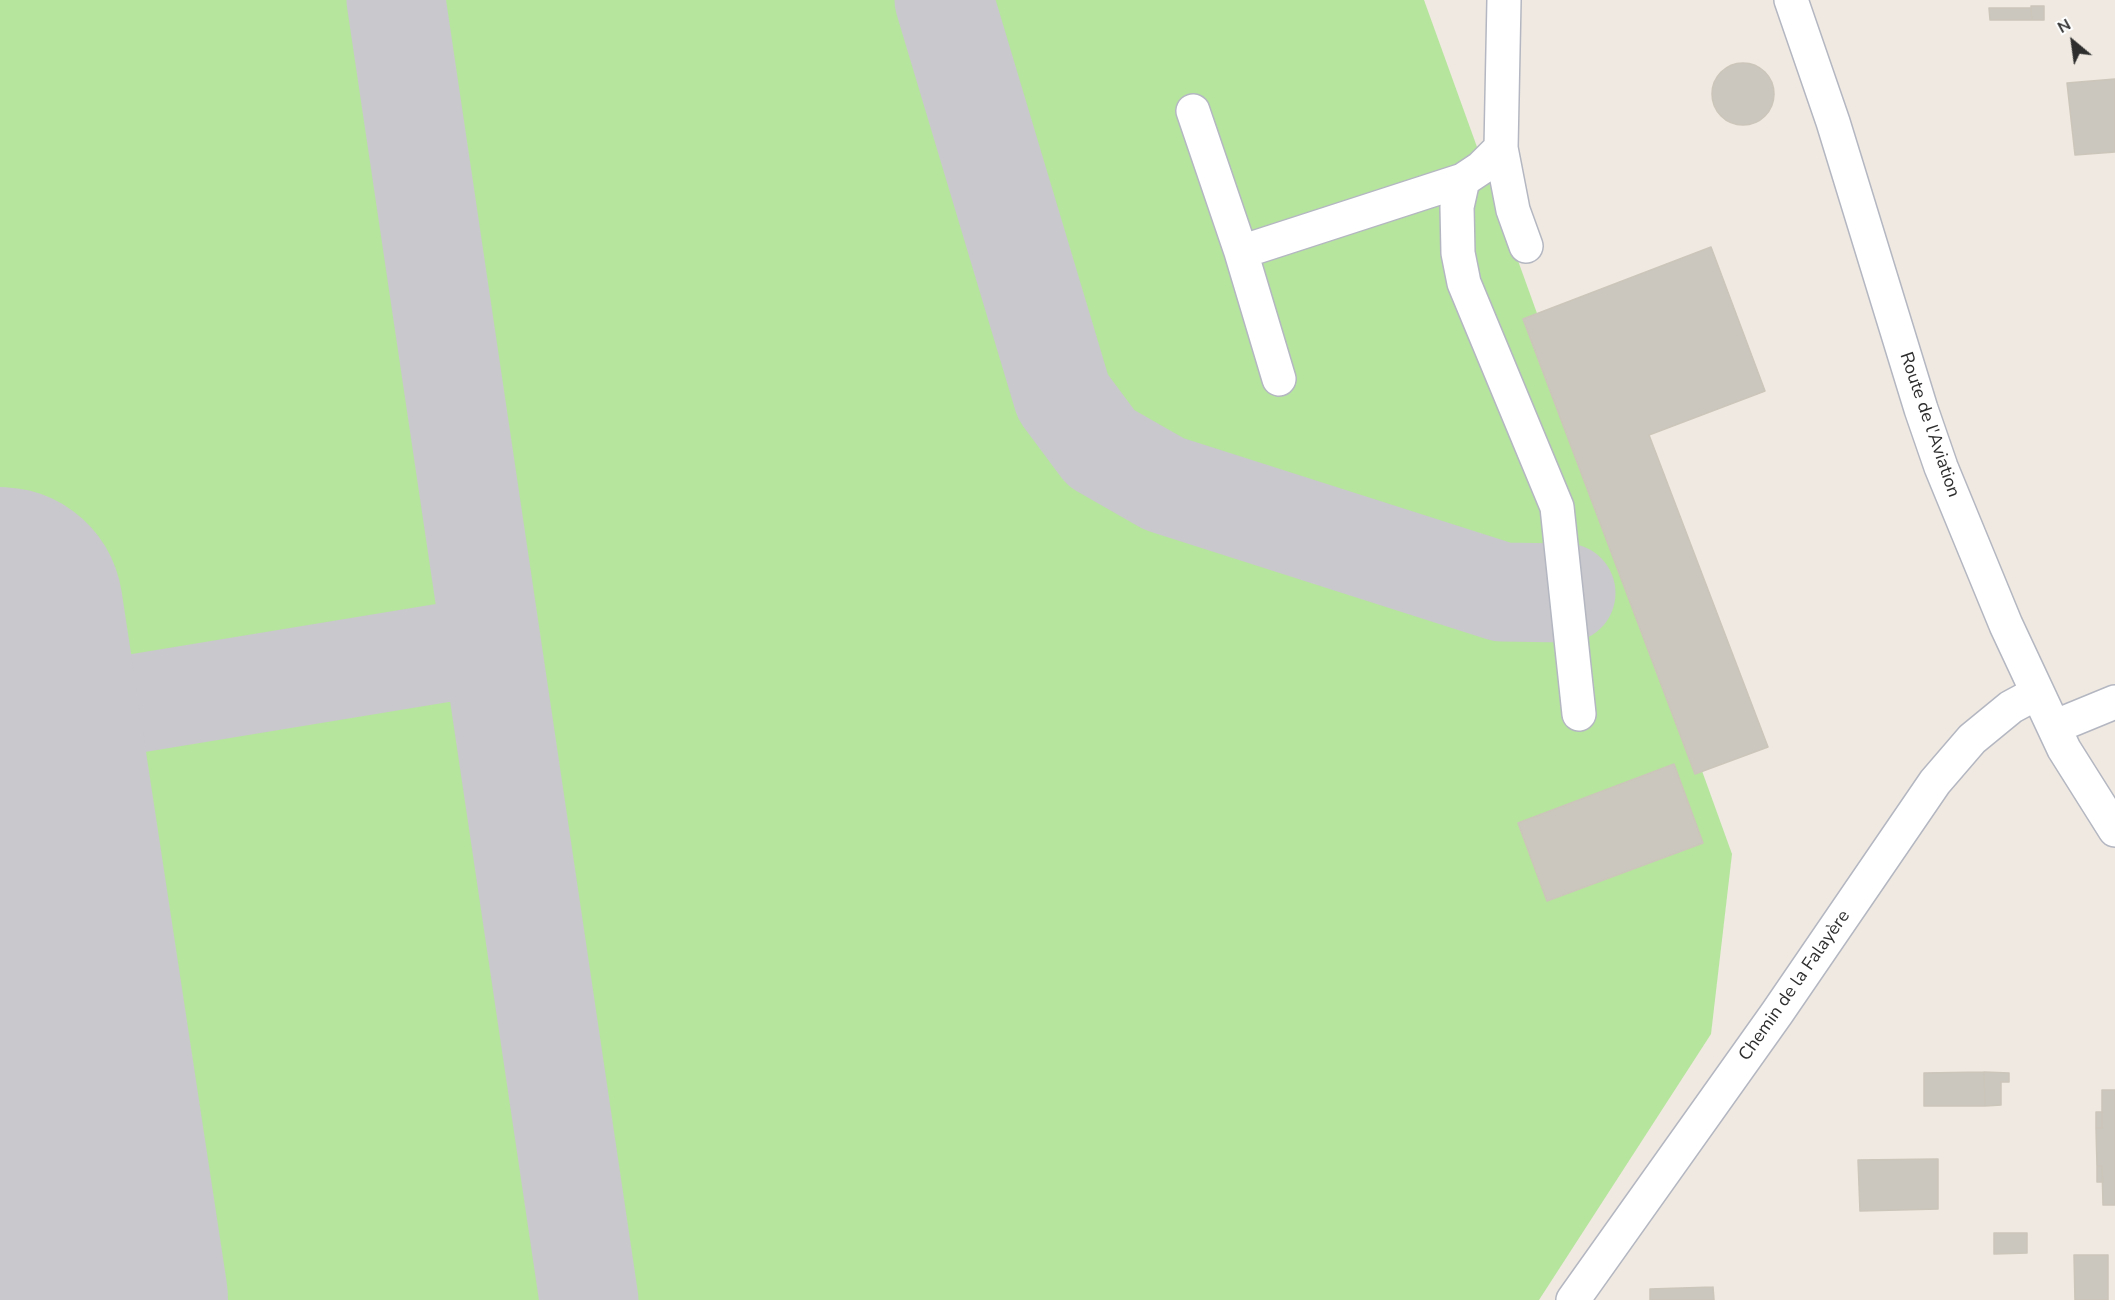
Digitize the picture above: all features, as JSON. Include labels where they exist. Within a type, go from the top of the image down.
[{"type":"street","points":[[1504,0],[1501,148],[1514,210],[1526,246]]},
{"type":"street","name":"Route de l'Aviation","points":[[1791,0],[1833,122],[1921,410],[1969,539],[2064,749],[2115,830]]},
{"type":"street","points":[[1193,111],[1279,379]]},
{"type":"street","points":[[1240,252],[1463,180],[1481,168],[1501,148]]},
{"type":"street","points":[[1463,180],[1457,207],[1458,253],[1464,283],[1557,507],[1579,714]]},
{"type":"street","name":"Chemin de la Falayère","points":[[1574,1300],[1777,1013],[1935,782],[1972,739],[2011,707],[2037,693]]},
{"type":"street","points":[[2054,727],[2115,702]]},
{"type":"green space","points":[[0,0],[1424,0],[1732,854],[1711,1034],[1539,1300],[0,1300]]},
{"type":"building","points":[[2031,6],[2044,6],[2044,20],[2032,20]]},
{"type":"building","points":[[1989,8],[2031,8],[2032,20],[1990,20]]},
{"type":"building","points":[[1743,63],[1755,65],[1765,72],[1772,82],[1774,94],[1772,106],[1765,116],[1755,123],[1743,125],[1731,123],[1721,116],[1714,106],[1712,94],[1714,82],[1721,72],[1731,65]]},
{"type":"building","points":[[2115,79],[2115,152],[2075,155],[2067,83]]},
{"type":"building","points":[[1711,247],[1765,391],[1649,435],[1768,747],[1695,774],[1523,319]]},
{"type":"building","points":[[1674,764],[1703,843],[1547,901],[1518,823]]},
{"type":"building","points":[[1984,1072],[1985,1106],[1924,1106],[1924,1073]]},
{"type":"building","points":[[1984,1072],[2009,1073],[2009,1082],[2001,1082],[2001,1105],[1985,1106]]},
{"type":"building","points":[[2102,1090],[2115,1090],[2115,1205],[2103,1205],[2102,1166],[2097,1166],[2096,1128],[2102,1128]]},
{"type":"building","points":[[2096,1112],[2102,1112],[2102,1128],[2096,1128]]},
{"type":"building","points":[[1938,1159],[1938,1209],[1860,1211],[1858,1160]]},
{"type":"building","points":[[2097,1166],[2102,1166],[2103,1182],[2097,1182]]},
{"type":"building","points":[[1994,1233],[2027,1233],[2027,1253],[1994,1254]]},
{"type":"building","points":[[2074,1255],[2108,1255],[2108,1300],[2075,1300]]},
{"type":"building","points":[[1713,1287],[1714,1300],[1650,1300],[1650,1289]]},
{"type":"taxiway","points":[[396,0],[589,1300]]},
{"type":"taxiway","points":[[944,0],[1063,397],[1101,448],[1164,484],[1502,592],[1566,593]]},
{"type":"taxiway","points":[[17,723],[491,645]]},
{"type":"runway","points":[[0,610],[105,1300]]}]
